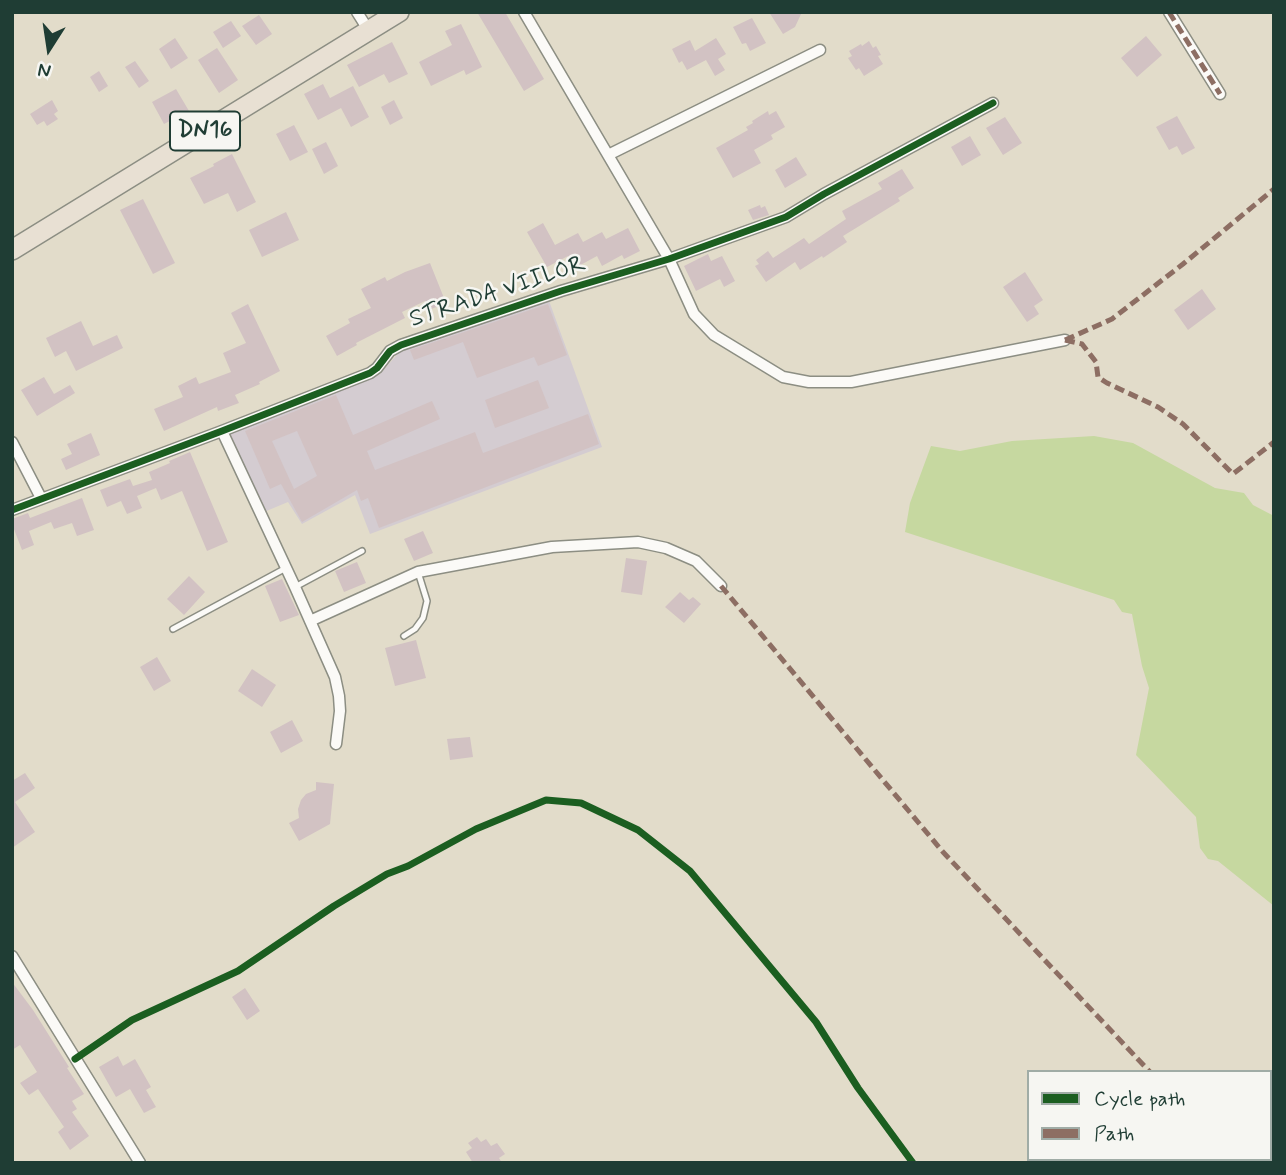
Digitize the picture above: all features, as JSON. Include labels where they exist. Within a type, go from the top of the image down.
[{"type":"highway","name":"DN16","points":[[12,250],[398,12]]},
{"type":"street","points":[[357,12],[369,31]]},
{"type":"street","points":[[524,12],[669,259],[694,314],[714,335],[783,377],[809,382],[851,382],[1065,340]]},
{"type":"street","points":[[1169,12],[1220,94]]},
{"type":"street","points":[[608,155],[820,50]]},
{"type":"street","name":"STRADA VIILOR","points":[[12,510],[370,373],[390,351],[401,345],[669,259],[786,216],[993,103]]},
{"type":"street","points":[[222,431],[335,677],[340,711],[336,744]]},
{"type":"street","points":[[12,442],[41,498]]},
{"type":"street","points":[[310,621],[418,572],[552,547],[638,542],[666,548],[696,561],[721,586]]},
{"type":"street","points":[[12,956],[140,1163]]},
{"type":"lane","points":[[295,587],[362,551]]},
{"type":"lane","points":[[173,629],[286,568]]},
{"type":"lane","points":[[404,636],[415,629],[423,618],[427,601],[418,572]]},
{"type":"shaded area","points":[[548,298],[602,447],[370,534],[355,495],[302,524],[288,502],[264,512],[230,434],[380,374],[402,349]]},
{"type":"green space","points":[[1094,436],[1133,443],[1215,488],[1244,493],[1253,505],[1274,516],[1274,906],[1218,861],[1208,859],[1200,848],[1196,817],[1136,755],[1149,688],[1132,614],[1122,612],[1114,600],[905,532],[910,503],[931,446],[960,451],[1012,441]]},
{"type":"building","points":[[477,12],[505,12],[544,79],[524,91]]},
{"type":"building","points":[[769,12],[802,12],[795,27],[783,34]]},
{"type":"building","points":[[259,15],[272,34],[256,45],[242,26]]},
{"type":"building","points":[[752,18],[766,43],[750,51],[746,43],[742,44],[733,27]]},
{"type":"building","points":[[231,21],[241,36],[223,48],[213,32]]},
{"type":"building","points":[[461,24],[482,67],[466,75],[464,70],[431,86],[419,62],[452,45],[445,31]]},
{"type":"building","points":[[1146,36],[1162,55],[1137,77],[1121,58]]},
{"type":"building","points":[[175,38],[188,58],[171,69],[159,49]]},
{"type":"building","points":[[716,38],[726,54],[718,59],[725,70],[715,76],[706,60],[687,70],[682,61],[679,63],[672,49],[690,40],[695,51]]},
{"type":"building","points":[[869,41],[873,48],[876,46],[883,64],[864,76],[848,58],[852,56],[849,51]]},
{"type":"building","points":[[392,42],[408,74],[389,83],[384,74],[359,87],[347,65]]},
{"type":"building","points":[[217,48],[238,80],[219,93],[198,60]]},
{"type":"building","points":[[135,61],[149,81],[139,88],[125,67]]},
{"type":"building","points":[[99,71],[108,86],[99,92],[90,77]]},
{"type":"building","points":[[323,84],[330,98],[353,86],[369,117],[351,127],[341,108],[318,120],[304,94]]},
{"type":"building","points":[[176,89],[189,111],[164,124],[152,102]]},
{"type":"building","points":[[52,100],[58,111],[54,114],[58,119],[47,126],[44,121],[37,125],[30,114]]},
{"type":"building","points":[[394,100],[403,118],[390,125],[381,107]]},
{"type":"building","points":[[768,111],[769,115],[776,111],[785,127],[771,135],[773,139],[754,150],[761,163],[733,178],[716,148],[748,130],[746,127],[753,123],[752,121]]},
{"type":"building","points":[[1177,116],[1195,148],[1182,155],[1177,146],[1169,150],[1156,127]]},
{"type":"building","points":[[1005,117],[1022,143],[1003,155],[986,128]]},
{"type":"building","points":[[294,125],[308,152],[290,161],[276,134]]},
{"type":"building","points":[[970,136],[981,155],[962,166],[951,147]]},
{"type":"building","points":[[326,142],[338,166],[324,174],[312,149]]},
{"type":"building","points":[[232,154],[256,202],[237,212],[228,193],[204,204],[190,178]]},
{"type":"building","points":[[796,157],[807,175],[785,188],[775,170]]},
{"type":"building","points":[[902,169],[914,188],[898,198],[900,201],[843,236],[847,242],[823,258],[822,256],[800,270],[795,262],[766,282],[755,266],[759,264],[756,260],[768,251],[773,258],[804,238],[809,244],[846,219],[842,211],[882,189],[878,183]]},
{"type":"building","points":[[143,199],[175,263],[153,274],[120,210]]},
{"type":"building","points":[[760,205],[761,208],[765,206],[769,215],[753,220],[748,210]]},
{"type":"building","points":[[286,212],[299,240],[262,257],[249,230]]},
{"type":"building","points":[[543,223],[555,245],[578,233],[583,242],[602,232],[606,239],[628,228],[640,251],[624,259],[622,255],[602,266],[597,256],[575,268],[568,256],[547,267],[527,232]]},
{"type":"building","points":[[708,254],[711,261],[722,256],[735,281],[724,287],[720,279],[696,291],[684,266]]},
{"type":"building","points":[[430,263],[446,303],[429,310],[425,301],[402,312],[405,318],[337,356],[326,336],[350,323],[348,319],[371,308],[361,289],[385,277],[387,281]]},
{"type":"building","points":[[1025,272],[1043,300],[1034,306],[1039,314],[1027,322],[1003,287]]},
{"type":"building","points":[[1202,289],[1216,309],[1188,330],[1174,310]]},
{"type":"building","points":[[248,304],[280,371],[235,395],[239,403],[218,411],[217,407],[164,431],[154,409],[183,397],[178,386],[196,377],[199,384],[231,372],[223,353],[246,343],[231,313]]},
{"type":"building","points":[[548,304],[567,355],[538,366],[534,357],[477,378],[463,342],[414,360],[410,350]]},
{"type":"building","points":[[81,321],[93,346],[117,335],[123,348],[76,371],[66,351],[55,357],[46,338]]},
{"type":"building","points":[[44,377],[54,394],[70,385],[75,393],[37,416],[21,390]]},
{"type":"building","points":[[538,380],[549,408],[495,428],[485,400]]},
{"type":"building","points":[[336,395],[353,435],[432,401],[440,419],[367,451],[375,470],[475,432],[483,453],[588,414],[599,444],[379,528],[368,498],[361,501],[357,490],[302,522],[281,484],[270,489],[245,431]],"holes":[[[297,431],[317,476],[294,489],[272,441]]]},
{"type":"building","points":[[91,433],[100,455],[66,470],[61,459],[72,454],[67,444]]},
{"type":"building","points":[[190,452],[228,542],[207,551],[182,491],[161,500],[156,488],[137,496],[142,508],[127,514],[121,501],[107,507],[100,490],[130,479],[133,486],[152,480],[149,472]]},
{"type":"building","points":[[82,498],[94,530],[77,536],[72,523],[54,529],[51,522],[29,531],[34,545],[22,550],[12,519],[28,513],[30,518]]},
{"type":"building","points":[[423,531],[433,553],[414,561],[404,539]]},
{"type":"building","points":[[626,558],[647,561],[642,595],[621,592]]},
{"type":"building","points":[[357,562],[366,583],[344,592],[335,571]]},
{"type":"building","points":[[189,576],[205,592],[184,615],[167,599]]},
{"type":"building","points":[[282,579],[299,615],[280,622],[265,586]]},
{"type":"building","points":[[680,592],[689,600],[693,597],[701,604],[684,623],[665,607]]},
{"type":"building","points":[[416,640],[426,678],[395,686],[385,648]]},
{"type":"building","points":[[157,657],[171,681],[154,691],[140,667]]},
{"type":"building","points":[[252,669],[276,685],[262,707],[238,691]]},
{"type":"building","points":[[292,720],[303,741],[281,753],[270,732]]},
{"type":"building","points":[[470,737],[473,757],[450,760],[447,739]]},
{"type":"building","points":[[25,773],[35,788],[15,802],[35,832],[12,848],[12,781]]},
{"type":"building","points":[[316,782],[334,784],[330,824],[299,841],[289,823],[299,818],[301,800],[306,794],[316,790]]},
{"type":"building","points":[[12,982],[33,1010],[84,1094],[72,1101],[77,1109],[72,1112],[89,1136],[70,1150],[58,1132],[64,1127],[38,1089],[29,1095],[20,1083],[37,1072],[20,1045],[12,1050]]},
{"type":"building","points":[[245,988],[260,1011],[247,1020],[232,997]]},
{"type":"building","points":[[118,1056],[123,1066],[135,1059],[151,1087],[146,1090],[156,1107],[144,1113],[130,1089],[116,1097],[99,1067]]},
{"type":"building","points":[[477,1137],[481,1142],[486,1139],[491,1146],[497,1143],[505,1154],[499,1158],[502,1163],[473,1163],[466,1152],[472,1148],[468,1143]]},
{"type":"marked path","points":[[1169,12],[1220,94]]},
{"type":"marked path","points":[[1065,340],[1112,319],[1274,189]]},
{"type":"marked path","points":[[1065,340],[1082,344],[1096,362],[1098,377],[1158,407],[1183,424],[1233,474],[1274,442]]},
{"type":"marked path","points":[[721,586],[943,852],[1148,1070]]},
{"type":"cycle path","points":[[12,510],[370,373],[390,351],[401,345],[561,291],[669,259],[786,217],[993,103]]},
{"type":"cycle path","points":[[75,1059],[132,1020],[238,971],[387,874],[408,866],[476,829],[546,800],[581,803],[638,830],[690,871],[816,1022],[858,1088],[913,1163]]}]
